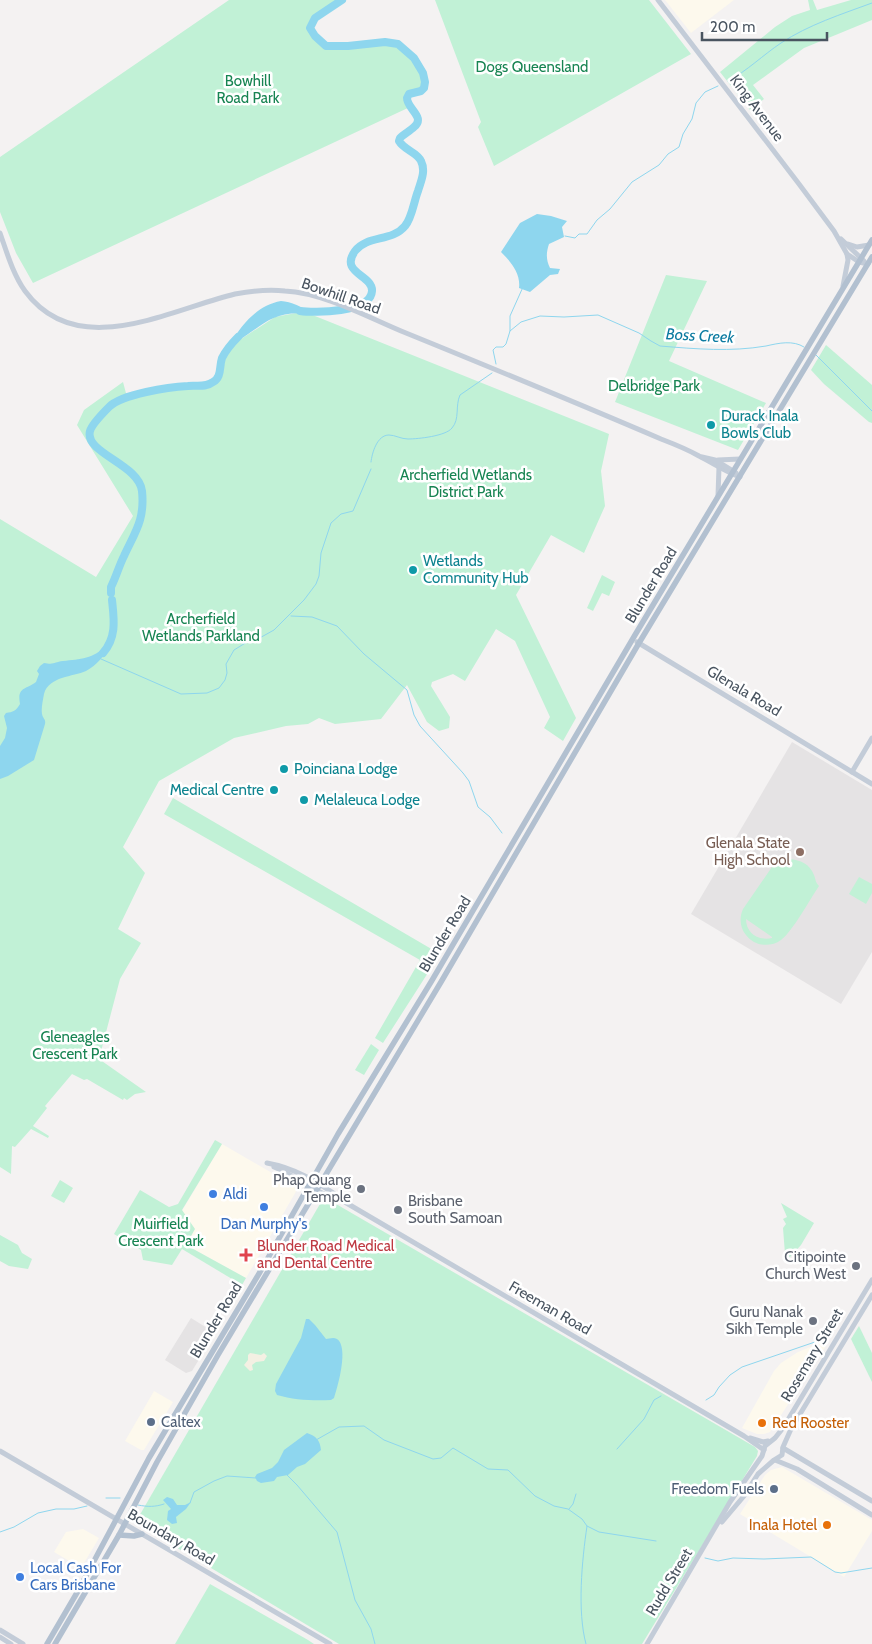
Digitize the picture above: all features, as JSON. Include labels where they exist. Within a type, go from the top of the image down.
[{"type":"main road","name":"Blunder Road","points":[[47,1644],[78,1591],[115,1518],[153,1450],[260,1272],[338,1134],[471,915],[632,640],[871,242]]},
{"type":"main road","name":"Blunder Road","points":[[55,1643],[119,1535],[156,1462],[318,1187],[441,982],[639,643],[872,257]]},
{"type":"main road","points":[[119,1535],[134,1536],[142,1534]]},
{"type":"street","name":"King Avenue","points":[[658,0],[834,231],[860,260]]},
{"type":"street","name":"King Avenue","points":[[834,231],[847,254],[868,264]]},
{"type":"street","name":"Bowhill Road","points":[[0,234],[11,264],[26,291],[44,310],[56,317],[83,326],[99,328],[124,326],[252,291],[286,291],[319,298],[564,398],[733,472]]},
{"type":"street","points":[[846,243],[856,247],[871,242]]},
{"type":"street","points":[[842,289],[848,260],[847,254]]},
{"type":"street","name":"Bowhill Road","points":[[701,457],[715,460],[740,477]]},
{"type":"street","points":[[715,460],[740,459]]},
{"type":"street","points":[[718,467],[718,497]]},
{"type":"street","name":"Glenala Road","points":[[632,640],[842,765],[872,780]]},
{"type":"street","points":[[853,771],[872,738]]},
{"type":"street","name":"Glenala Road","points":[[853,771],[872,784]]},
{"type":"street","points":[[267,1163],[294,1169],[311,1182],[294,1176],[267,1163]]},
{"type":"street","name":"Freeman Road","points":[[311,1182],[745,1437],[764,1451]]},
{"type":"street","name":"Rosemary Street","points":[[770,1441],[783,1428],[872,1280]]},
{"type":"street","name":"Rosemary Street","points":[[783,1447],[791,1428],[872,1295]]},
{"type":"street","points":[[846,1323],[853,1327]]},
{"type":"street","name":"Freeman Road","points":[[745,1437],[763,1442],[770,1441]]},
{"type":"street","points":[[866,1511],[872,1501],[783,1447],[778,1442],[770,1441],[765,1446],[764,1451],[767,1457],[814,1479],[872,1515]]},
{"type":"street","points":[[774,1460],[782,1455],[783,1447]]},
{"type":"street","name":"Boundary Road","points":[[0,1451],[330,1644]]},
{"type":"street","name":"Rudd Street","points":[[647,1644],[746,1476],[764,1451]]},
{"type":"street","name":"Rudd Street","points":[[713,1532],[744,1496],[758,1474],[774,1460]]},
{"type":"street","points":[[814,1479],[819,1469]]},
{"type":"street","points":[[0,1630],[24,1644]]},
{"type":"street","points":[[0,1637],[11,1644]]},
{"type":"shaded area","points":[[665,0],[734,0],[691,33]]},
{"type":"shaded area","name":"Glenala State High School","points":[[792,742],[872,790],[872,952],[841,1004],[691,914]]},
{"type":"shaded area","points":[[222,1144],[298,1188],[246,1278],[186,1245],[182,1211]]},
{"type":"shaded area","points":[[191,1318],[215,1333],[192,1371],[186,1373],[165,1360]]},
{"type":"shaded area","points":[[820,1343],[826,1346],[770,1432],[757,1434],[742,1428],[774,1371],[781,1363],[798,1352]]},
{"type":"shaded area","points":[[154,1391],[173,1402],[144,1450],[141,1450],[125,1441]]},
{"type":"shaded area","points":[[782,1467],[872,1520],[872,1531],[844,1577],[740,1514],[765,1475],[771,1470]]},
{"type":"shaded area","points":[[83,1529],[99,1538],[81,1568],[54,1552],[66,1532]]},
{"type":"green space","name":"Bowhill Road Park","points":[[229,0],[342,0],[315,18],[310,28],[315,36],[326,46],[385,42],[398,44],[414,58],[423,73],[424,88],[421,91],[409,94],[407,98],[410,107],[33,283],[16,253],[0,212],[0,157]]},
{"type":"green space","name":"Dogs Queensland","points":[[435,0],[649,0],[691,54],[494,166],[478,127],[481,122]]},
{"type":"green space","points":[[808,0],[813,0],[817,10],[851,0],[872,0],[872,20],[804,48],[753,85],[764,99],[750,110],[720,72],[775,27],[792,16],[810,10]]},
{"type":"green space","name":"Delbridge Park","points":[[666,275],[707,281],[669,361],[766,403],[738,450],[615,402]]},
{"type":"green space","name":"Archerfield Wetlands Parkland","points":[[296,313],[310,314],[609,434],[601,471],[605,506],[584,553],[551,535],[516,595],[576,718],[563,741],[544,728],[550,717],[515,641],[496,629],[465,681],[453,674],[432,682],[431,686],[450,717],[449,728],[439,731],[427,722],[407,685],[381,719],[335,724],[319,718],[308,724],[286,726],[234,738],[159,781],[123,847],[145,873],[118,929],[141,943],[120,979],[99,1059],[146,1092],[135,1094],[127,1100],[124,1098],[123,1100],[87,1079],[84,1080],[72,1074],[45,1106],[47,1108],[33,1126],[49,1136],[48,1138],[31,1129],[15,1147],[12,1146],[11,1174],[0,1167],[0,519],[96,577],[133,516],[77,425],[84,410],[123,382],[127,397],[188,386],[207,386],[216,381],[219,376],[222,358],[233,343],[275,317]]},
{"type":"green space","points":[[826,345],[872,385],[872,423],[824,384],[811,370]]},
{"type":"green space","points":[[602,575],[615,582],[609,596],[602,593],[593,611],[587,608]]},
{"type":"green space","points":[[173,798],[440,954],[383,1043],[375,1038],[420,960],[164,814]]},
{"type":"green space","points":[[790,859],[804,863],[812,871],[819,886],[786,936],[777,943],[762,945],[753,942],[746,935],[741,926],[741,916],[743,909],[772,867],[778,862]],"holes":[[[746,919],[772,937],[767,939],[754,935],[748,928]]]},
{"type":"green space","points":[[859,877],[872,884],[872,893],[866,904],[849,894]]},
{"type":"green space","points":[[371,1044],[379,1050],[364,1075],[355,1070]]},
{"type":"green space","name":"Muirfield Crescent Park","points":[[215,1140],[222,1144],[182,1210],[195,1229],[186,1245],[246,1278],[242,1285],[182,1249],[172,1265],[143,1260],[141,1250],[114,1234],[140,1190],[169,1207],[178,1204]]},
{"type":"green space","points":[[60,1180],[73,1188],[64,1203],[51,1196]]},
{"type":"green space","points":[[324,1197],[755,1447],[758,1451],[757,1456],[642,1644],[339,1644],[142,1527],[138,1518]]},
{"type":"green space","points":[[781,1203],[814,1223],[801,1245],[790,1257],[785,1254],[783,1228],[786,1224],[783,1219],[787,1217]]},
{"type":"green space","points":[[0,1235],[18,1245],[22,1253],[32,1259],[28,1269],[9,1266],[0,1261]]},
{"type":"green space","points":[[859,1326],[872,1353],[872,1382],[851,1339]]},
{"type":"green space","points":[[210,1584],[308,1640],[314,1644],[175,1644]]},
{"type":"sand","points":[[250,1353],[261,1355],[264,1353],[267,1356],[264,1361],[256,1362],[252,1365],[253,1370],[250,1371],[244,1365]]},
{"type":"water","points":[[537,214],[567,221],[562,227],[564,237],[549,244],[547,250],[550,268],[560,269],[558,274],[550,275],[530,292],[519,288],[517,272],[501,252],[520,223]]},
{"type":"water","points":[[281,301],[297,305],[310,314],[286,314],[277,317],[269,320],[235,343],[231,343],[252,316],[265,307]]},
{"type":"water","points":[[106,645],[110,646],[106,653],[90,669],[56,680],[47,688],[44,694],[42,709],[45,724],[34,760],[0,779],[0,746],[5,738],[7,728],[4,716],[19,706],[21,692],[36,682],[39,674],[37,671],[40,666],[44,663],[52,664],[60,661],[86,658],[97,653]]},
{"type":"water","points":[[306,1319],[309,1319],[315,1325],[326,1339],[336,1338],[340,1343],[342,1350],[341,1367],[338,1385],[334,1398],[331,1400],[290,1398],[277,1395],[275,1391],[276,1384],[301,1338]]},
{"type":"water","points":[[307,1433],[317,1439],[321,1450],[288,1475],[277,1477],[274,1481],[261,1483],[257,1481],[255,1477],[257,1474],[272,1468],[278,1462],[284,1450]]},
{"type":"water","points":[[167,1497],[173,1499],[177,1505],[185,1505],[191,1502],[176,1517],[177,1523],[172,1524],[167,1520],[168,1511],[171,1509],[163,1500]]},
{"type":"waterway","points":[[300,311],[317,312],[352,308],[362,304],[369,298],[372,291],[371,286],[354,269],[351,264],[351,258],[360,246],[373,240],[387,237],[400,231],[405,226],[422,180],[423,172],[419,158],[399,141],[417,123],[417,116],[407,98],[409,94],[421,91],[424,88],[423,73],[414,58],[398,44],[385,42],[326,46],[315,36],[310,28],[315,18],[342,0]]},
{"type":"waterway","points":[[728,81],[742,73],[774,48],[802,31],[825,20],[872,3]]},
{"type":"waterway","points":[[565,236],[575,238],[579,234],[587,234],[597,220],[610,209],[632,182],[659,165],[668,154],[679,147],[683,134],[692,119],[696,103],[705,92],[718,86]]},
{"type":"waterway","name":"Boss Creek","points":[[496,364],[493,350],[506,344],[510,331],[510,316],[523,287]]},
{"type":"waterway","name":"Boss Creek","points":[[510,331],[521,322],[540,316],[598,315],[639,333],[660,346],[727,349],[795,343],[804,347]]},
{"type":"waterway","points":[[111,593],[111,587],[141,518],[142,491],[139,482],[132,473],[95,446],[90,439],[91,428],[109,407],[124,398],[158,390],[210,384],[218,377],[222,358],[238,337]]},
{"type":"waterway","name":"Boss Creek","points":[[816,355],[872,411]]},
{"type":"waterway","points":[[371,462],[378,441],[385,436],[391,435],[405,439],[418,438],[449,431],[456,421],[460,395],[492,373]]},
{"type":"waterway","points":[[101,659],[181,694],[207,693],[219,688],[225,680],[227,673],[226,664],[234,650],[274,630],[304,600],[316,584],[319,576],[321,553],[331,523],[341,514],[353,511],[371,469]]},
{"type":"waterway","points":[[103,653],[113,634],[112,600]]},
{"type":"waterway","points":[[291,616],[312,617],[337,626],[364,654],[407,690],[414,715],[420,726],[463,773],[469,781],[478,807],[490,817],[502,833]]},
{"type":"waterway","points":[[706,1400],[714,1395],[730,1375],[742,1367],[815,1342]]},
{"type":"waterway","points":[[617,1449],[644,1419],[654,1400],[661,1396]]},
{"type":"waterway","points":[[316,1440],[339,1427],[364,1426],[384,1440],[433,1459],[441,1458],[453,1448],[488,1469],[508,1470],[535,1496],[554,1506],[568,1509],[582,1519],[587,1526],[581,1601],[586,1644]]},
{"type":"waterway","points":[[286,1474],[337,1532],[355,1600],[371,1629],[375,1644]]},
{"type":"waterway","points":[[190,1503],[194,1492],[227,1476],[256,1478]]},
{"type":"waterway","points":[[569,1509],[573,1504],[576,1494]]},
{"type":"waterway","points":[[106,1498],[120,1498]]},
{"type":"waterway","points":[[138,1505],[158,1506],[164,1504]]},
{"type":"waterway","points":[[0,1532],[14,1527],[38,1513],[87,1506]]},
{"type":"waterway","points":[[587,1526],[599,1532],[656,1541]]},
{"type":"waterway","points":[[681,1550],[693,1554]]},
{"type":"waterway","points":[[705,1558],[718,1561],[733,1558],[811,1557],[835,1572],[841,1573],[872,1568]]},
{"type":"place","name":"Durack Inala Bowls Club","points":[[711,425]]},
{"type":"place","name":"Wetlands Community Hub","points":[[413,570]]},
{"type":"place","name":"Poinciana Lodge","points":[[284,769]]},
{"type":"place","name":"Medical Centre","points":[[274,790]]},
{"type":"place","name":"Melaleuca Lodge","points":[[304,800]]},
{"type":"place","name":"Glenala State High School","points":[[800,852]]},
{"type":"place","name":"Phap Quang Temple","points":[[361,1189]]},
{"type":"place","name":"Aldi","points":[[213,1194]]},
{"type":"place","name":"Dan Murphy's","points":[[264,1207]]},
{"type":"place","name":"Brisbane South Samoan","points":[[398,1210]]},
{"type":"place","name":"Blunder Road Medical and Dental Centre","points":[[246,1255]]},
{"type":"place","name":"Citipointe Church West","points":[[856,1266]]},
{"type":"place","name":"Guru Nanak Sikh Temple","points":[[813,1321]]},
{"type":"place","name":"Caltex","points":[[151,1422]]},
{"type":"place","name":"Red Rooster","points":[[762,1423]]},
{"type":"place","name":"Freedom Fuels","points":[[774,1489]]},
{"type":"place","name":"Inala Hotel","points":[[827,1525]]},
{"type":"place","name":"Local Cash For Cars Brisbane","points":[[20,1577]]},
{"type":"park label","name":"Archerfield Wetlands District Park","points":[[466,484]]},
{"type":"park label","name":"Gleneagles Crescent Park","points":[[75,1046]]}]
